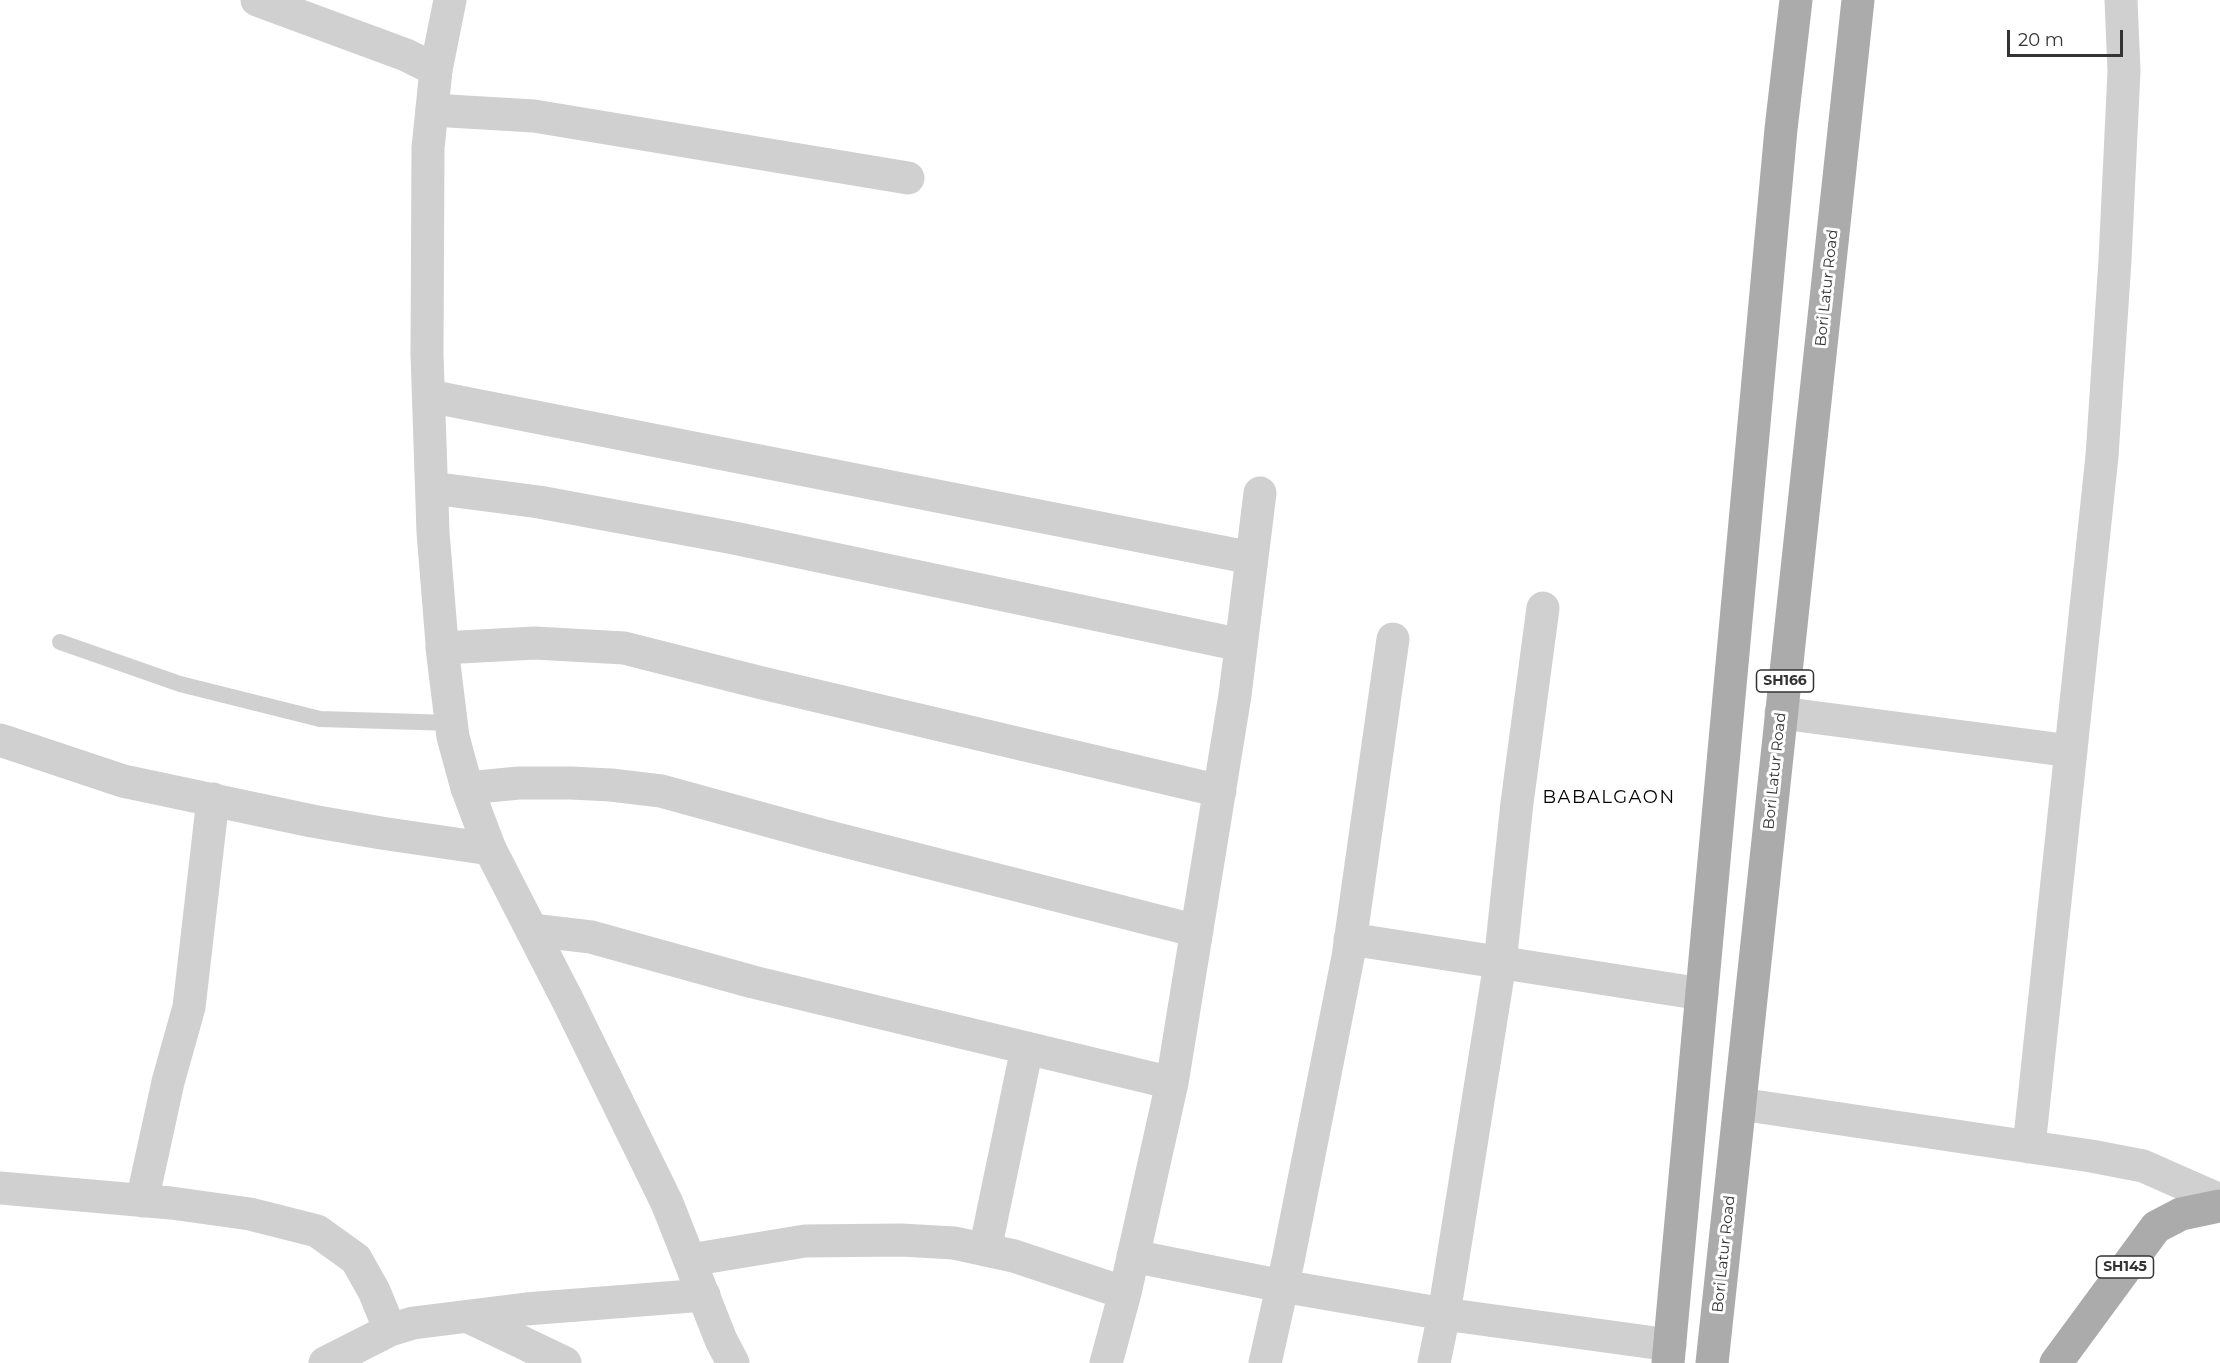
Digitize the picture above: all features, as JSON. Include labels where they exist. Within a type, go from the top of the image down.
[{"type":"main road","points":[[1669,1354],[1780,141],[1796,0]]},
{"type":"main road","name":"Bori Latur Road","points":[[1712,1363],[1858,0]]},
{"type":"main road","name":"SH145","points":[[2056,1363],[2156,1227],[2181,1214],[2220,1206]]},
{"type":"street","points":[[257,0],[406,55],[436,70]]},
{"type":"street","points":[[450,0],[436,70],[428,148],[429,396],[433,532],[442,648],[453,737],[467,788],[490,849],[667,1203],[733,1363]]},
{"type":"street","points":[[2030,1147],[2103,444],[2124,71],[2121,0]]},
{"type":"street","points":[[432,110],[534,116],[908,178]]},
{"type":"street","points":[[429,396],[1252,558]]},
{"type":"street","points":[[432,488],[538,502],[734,538],[1241,645]]},
{"type":"street","points":[[1106,1363],[1125,1293],[1172,1083],[1220,791],[1260,494]]},
{"type":"street","points":[[1434,1363],[1444,1314],[1500,963],[1517,804],[1543,608]]},
{"type":"street","points":[[1265,1363],[1350,939],[1393,639]]},
{"type":"street","points":[[442,648],[535,643],[624,648],[1220,791]]},
{"type":"street","points":[[1782,713],[2071,751]]},
{"type":"street","points":[[0,740],[123,781],[381,833],[490,849]]},
{"type":"street","points":[[467,788],[519,783],[571,783],[661,791],[820,835],[1197,931]]},
{"type":"street","points":[[142,1201],[168,1082],[189,1007],[213,799]]},
{"type":"street","points":[[532,930],[591,937],[753,982],[1172,1083]]},
{"type":"street","points":[[1350,939],[1702,994]]},
{"type":"street","points":[[985,1250],[1027,1048]]},
{"type":"street","points":[[1740,1104],[2091,1156],[2143,1166],[2220,1200]]},
{"type":"street","points":[[0,1188],[171,1203],[250,1214],[317,1231],[356,1259],[374,1291],[390,1330]]},
{"type":"street","points":[[690,1260],[805,1241],[901,1240],[954,1243],[1014,1256],[1125,1293]]},
{"type":"street","points":[[1133,1256],[1282,1286],[1669,1354]]},
{"type":"street","points":[[325,1363],[390,1330],[413,1323],[526,1309],[704,1295]]},
{"type":"street","points":[[469,1317],[565,1363]]},
{"type":"lane","points":[[60,642],[180,684],[320,719],[452,723]]},
{"type":"district","name":"BABALGAON","points":[[1609,798]]}]
